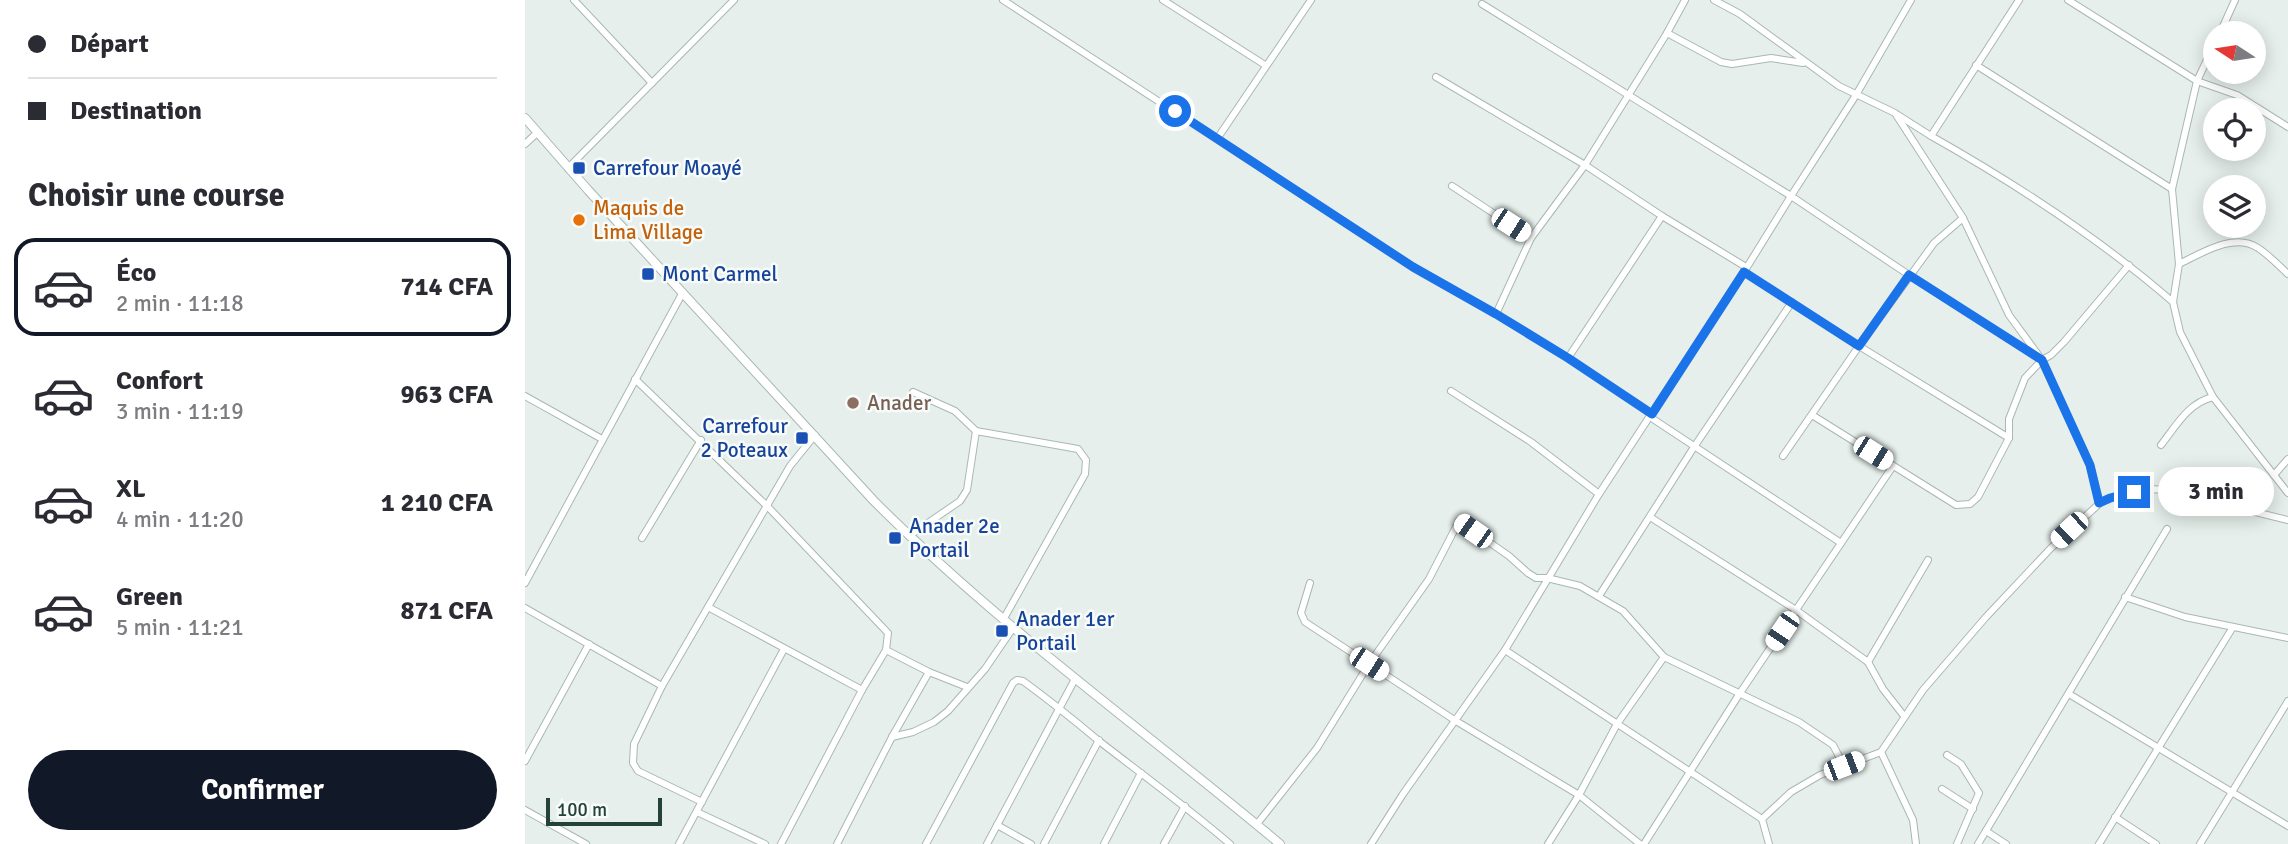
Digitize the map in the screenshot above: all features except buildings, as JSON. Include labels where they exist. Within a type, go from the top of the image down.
[{"type":"street","points":[[574,0],[652,83]]},
{"type":"street","points":[[568,168],[734,0]]},
{"type":"street","points":[[1003,0],[1413,267],[1568,358],[1694,447],[1841,543]]},
{"type":"street","points":[[1163,0],[1265,65]]},
{"type":"street","points":[[1217,139],[1311,0]]},
{"type":"street","points":[[1496,314],[1531,238],[1585,165],[1685,0]]},
{"type":"street","points":[[1714,0],[1740,14],[1805,63],[1856,95],[1895,113],[1993,171],[2129,265],[2172,303]]},
{"type":"street","points":[[1371,844],[1505,650],[1599,494],[1856,95],[1910,2],[1901,0]]},
{"type":"street","points":[[1931,136],[2019,0]]},
{"type":"street","points":[[2068,0],[2197,81],[2237,94],[2288,127]]},
{"type":"street","points":[[2225,21],[2235,0]]},
{"type":"street","points":[[1482,4],[1791,196],[2042,360]]},
{"type":"street","points":[[1667,33],[1721,62],[1732,64],[1771,58],[1805,63]]},
{"type":"street","points":[[1976,65],[2172,189]]},
{"type":"street","points":[[2203,68],[2197,81],[2172,189],[2179,264],[2172,303],[2180,332],[2213,397],[2288,493]]},
{"type":"street","points":[[1436,77],[1585,165],[1859,346],[2009,438]]},
{"type":"street","points":[[1895,113],[1963,218],[2009,315],[2042,360],[2090,465],[2099,503]]},
{"type":"street","points":[[525,118],[568,168],[909,536],[1003,620],[1280,844]]},
{"type":"street","points":[[525,144],[538,132]]},
{"type":"street","points":[[1452,186],[1531,238]]},
{"type":"street","points":[[1568,358],[1662,216]]},
{"type":"street","points":[[1783,456],[1909,275],[1934,243],[1963,218]]},
{"type":"street","points":[[2179,264],[2228,243],[2243,242],[2257,247],[2288,274]]},
{"type":"street","points":[[1812,415],[1955,505],[1971,504],[1978,497],[2009,438],[2009,419],[2025,378],[2064,342],[2129,265]]},
{"type":"street","points":[[525,583],[683,292]]},
{"type":"street","points":[[1599,596],[1791,302]]},
{"type":"street","points":[[635,379],[768,507],[888,633],[886,650],[781,844]]},
{"type":"street","points":[[1451,391],[1531,442],[1599,494]]},
{"type":"street","points":[[913,392],[955,411],[976,431],[1078,449],[1086,460],[1085,474],[1003,620]]},
{"type":"street","points":[[2161,445],[2190,408],[2200,400],[2213,397]]},
{"type":"street","points":[[525,407],[527,398],[602,439]]},
{"type":"street","points":[[909,536],[960,501],[967,490],[976,431]]},
{"type":"street","points":[[702,802],[638,771],[633,763],[634,744],[662,686],[790,466],[815,435]]},
{"type":"street","points":[[642,538],[701,440]]},
{"type":"street","points":[[2274,475],[2288,459]]},
{"type":"street","points":[[1310,583],[1301,613],[1305,622],[1456,721],[1579,795],[1642,844],[1893,466]]},
{"type":"street","points":[[1762,819],[1791,793],[1820,775],[1881,752],[1923,691],[1986,617],[2050,549],[2099,503],[2119,495],[2150,489],[2165,490],[2288,520]]},
{"type":"street","points":[[1650,517],[1796,610],[1868,662],[1883,689],[1904,716]]},
{"type":"street","points":[[1257,824],[1317,748],[1369,664],[1429,579],[1459,521],[1537,578],[1580,586],[1623,611],[1664,657],[1799,722],[1833,745],[1844,766]]},
{"type":"street","points":[[1978,844],[2167,529]]},
{"type":"street","points":[[1868,662],[1929,560]]},
{"type":"street","points":[[2125,597],[2185,617],[2288,638]]},
{"type":"street","points":[[708,607],[862,690]]},
{"type":"street","points":[[525,608],[662,686]]},
{"type":"street","points":[[2099,844],[2233,627]]},
{"type":"street","points":[[892,737],[913,732],[934,722],[948,711],[985,669],[1013,628]]},
{"type":"street","points":[[525,761],[589,644]]},
{"type":"street","points":[[679,844],[784,649]]},
{"type":"street","points":[[886,650],[929,672],[967,687]]},
{"type":"street","points":[[1505,650],[1762,819],[1769,844]]},
{"type":"street","points":[[1548,844],[1579,795],[1617,724],[1664,657]]},
{"type":"street","points":[[837,844],[929,672]]},
{"type":"street","points":[[986,844],[1075,679]]},
{"type":"street","points":[[926,844],[1017,680],[1023,681],[1059,707],[1185,806],[1227,843]]},
{"type":"street","points":[[2070,694],[2288,826]]},
{"type":"street","points":[[2200,844],[2288,701]]},
{"type":"street","points":[[1044,844],[1099,740]]},
{"type":"street","points":[[1881,752],[1913,820],[1916,844]]},
{"type":"street","points":[[1947,755],[1961,764],[1978,789],[1978,797],[1957,844]]},
{"type":"street","points":[[1104,844],[1141,773]]},
{"type":"street","points":[[1942,789],[1973,809]]},
{"type":"street","points":[[1164,844],[1185,806]]},
{"type":"street","points":[[525,810],[586,844]]},
{"type":"street","points":[[697,812],[765,844]]},
{"type":"street","points":[[2115,817],[2156,844]]},
{"type":"street","points":[[997,825],[1018,841],[1031,844]]},
{"type":"street","points":[[1986,831],[2006,844]]},
{"type":"place","name":"Carrefour Moayé","points":[[579,168]]},
{"type":"place","name":"Maquis de Lima Village","points":[[579,220]]},
{"type":"place","name":"Mont Carmel","points":[[648,274]]},
{"type":"place","name":"Anader","points":[[853,403]]},
{"type":"place","name":"Carrefour 2 Poteaux","points":[[802,438]]},
{"type":"place","name":"Anader 2e Portail","points":[[895,538]]},
{"type":"place","name":"Anader 1er Portail","points":[[1002,631]]},
{"type":"route","points":[[1175,111],[1413,267],[1568,358],[1652,414],[1744,272],[1859,346],[1909,275],[2042,360],[2090,465],[2099,503],[2134,492]]}]
